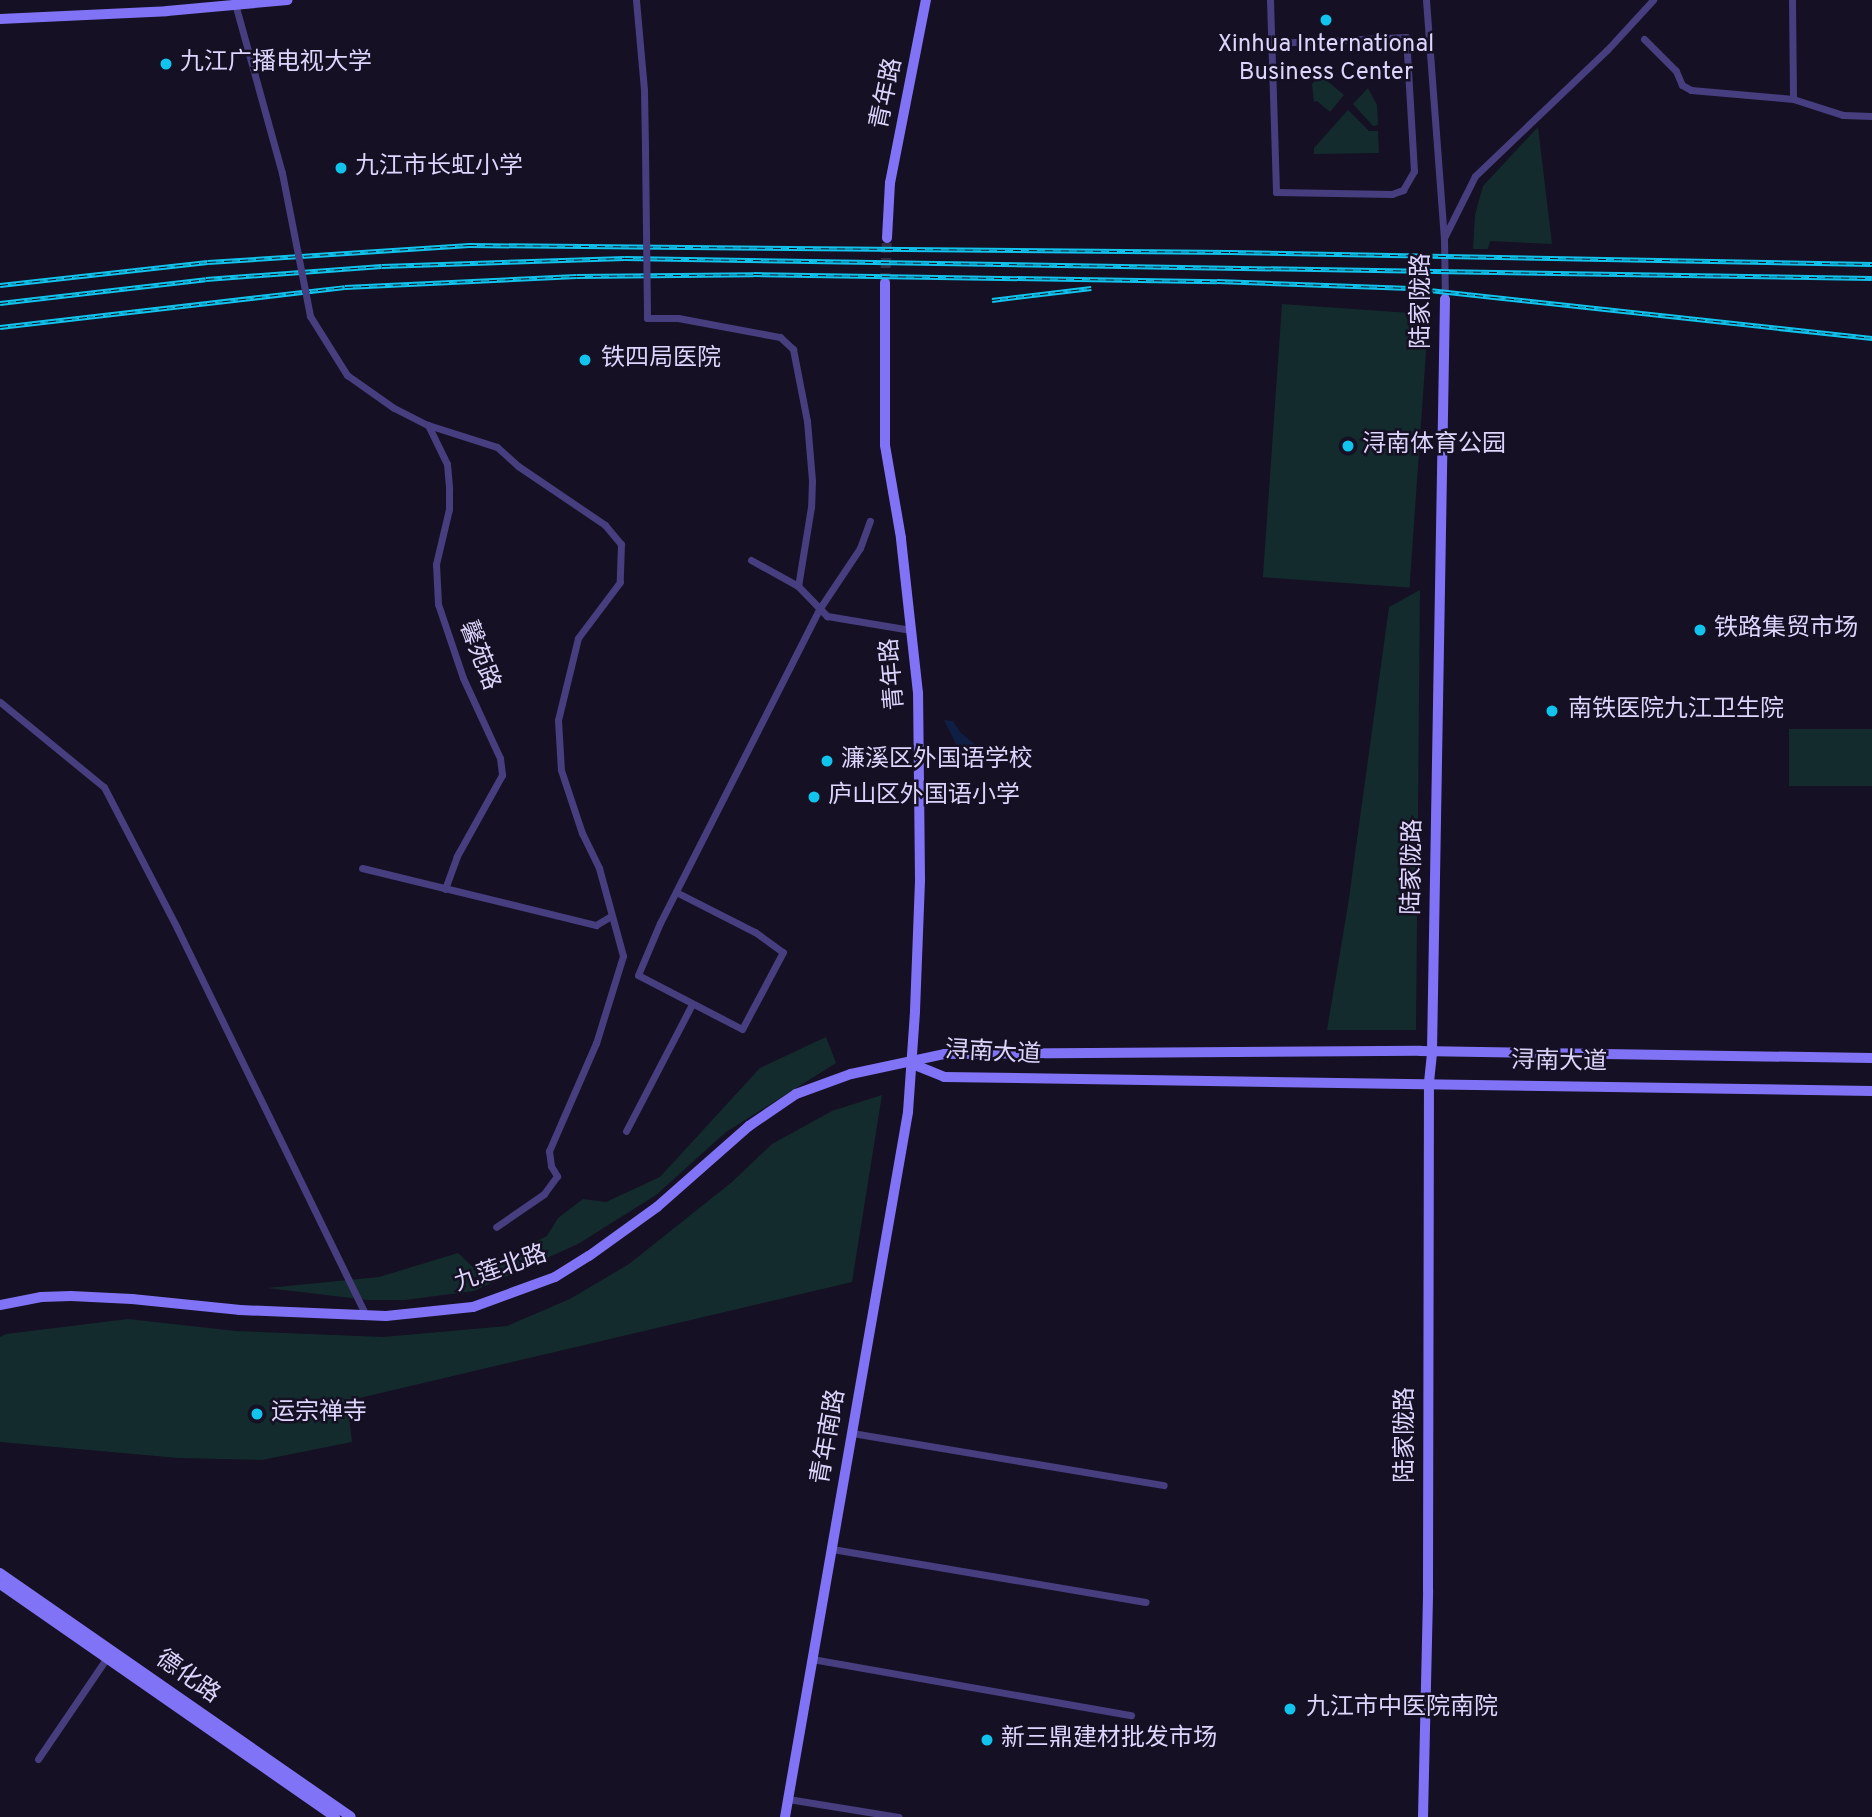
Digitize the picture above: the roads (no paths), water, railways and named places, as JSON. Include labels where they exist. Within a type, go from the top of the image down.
[{"type":"main road","points":[[0,19],[287,0]]},
{"type":"main road","name":"青年路","points":[[887,237],[890,183],[926,0]]},
{"type":"main road","name":"青年路","points":[[885,283],[885,445],[901,538],[918,693],[920,880],[910,1063]]},
{"type":"main road","name":"陆家陇路","points":[[1423,1817],[1428,1576],[1429,1082],[1432,1051],[1445,299]]},
{"type":"main road","name":"浔南大道","points":[[910,1063],[944,1054],[1432,1051],[1872,1058]]},
{"type":"main road","name":"浔南大道","points":[[910,1063],[944,1077],[1429,1082],[1872,1091]]},
{"type":"main road","name":"九莲北路","points":[[0,1306],[41,1297],[71,1296],[240,1310],[366,1315],[473,1307],[555,1277],[657,1207],[749,1126],[796,1094],[851,1074],[910,1063]]},
{"type":"main road","name":"青年南路","points":[[785,1817],[908,1112],[910,1063]]},
{"type":"main road","name":"德化路","points":[[0,1573],[351,1817]]},
{"type":"main road","name":"德化路","points":[[0,1584],[335,1817]]},
{"type":"street","points":[[636,0],[644,90],[647,318],[678,318],[780,337],[793,349],[807,421],[812,471],[811,507],[798,586]]},
{"type":"street","points":[[1270,0],[1276,192],[1392,194],[1404,190],[1414,170],[1406,37],[1273,43]]},
{"type":"street","points":[[1426,0],[1444,238]]},
{"type":"street","name":"陆家陇路","points":[[1445,299],[1444,238],[1475,176],[1607,50],[1653,0]]},
{"type":"street","points":[[1791,0],[1793,99]]},
{"type":"street","points":[[234,2],[282,173],[310,316],[347,375],[394,408],[428,425],[497,447],[518,466],[605,525],[621,544],[620,582],[578,638],[558,720],[561,769],[582,833],[599,868],[624,956],[596,1043],[549,1151],[551,1166],[557,1176],[544,1194],[496,1227]]},
{"type":"street","points":[[1644,39],[1676,71],[1682,85],[1691,90],[1793,99],[1843,115],[1872,116]]},
{"type":"street","name":"馨苑路","points":[[428,425],[447,464],[449,489],[449,509],[436,564],[438,604],[463,678],[495,744],[502,775],[457,856],[445,889]]},
{"type":"street","points":[[676,892],[755,932],[783,952],[742,1029],[638,975],[676,892],[820,608],[860,548],[870,521]]},
{"type":"street","points":[[751,560],[798,586],[827,616],[911,631]]},
{"type":"street","points":[[0,702],[104,787],[177,928],[366,1315]]},
{"type":"street","points":[[362,868],[596,925],[611,916]]},
{"type":"street","points":[[626,1130],[692,1004]]},
{"type":"street","points":[[852,1433],[1164,1485]]},
{"type":"street","points":[[832,1549],[1146,1602]]},
{"type":"street","points":[[38,1759],[106,1659]]},
{"type":"street","points":[[813,1659],[1131,1715]]},
{"type":"street","points":[[788,1800],[899,1817]]},
{"type":"water","points":[[944,720],[953,721],[961,733],[982,750],[982,756],[977,759],[975,751],[961,754]]},
{"type":"tunnel","points":[[885,283],[887,238]]},
{"type":"railway","points":[[0,285],[208,262],[469,245],[1230,252],[1872,264]]},
{"type":"railway","points":[[0,303],[206,279],[382,266],[625,258],[1872,278]]},
{"type":"railway","points":[[0,327],[345,287],[577,276],[754,274],[1217,281],[1411,288],[1872,338]]},
{"type":"railway","points":[[992,300],[1091,288]]},
{"type":"place","name":"Xinhua International Business Center","points":[[1326,20]]},
{"type":"place","name":"九江广播电视大学","points":[[166,64]]},
{"type":"place","name":"九江市长虹小学","points":[[341,168]]},
{"type":"place","name":"铁四局医院","points":[[585,360]]},
{"type":"place","name":"浔南体育公园","points":[[1348,446]]},
{"type":"place","name":"铁路集贸市场","points":[[1700,630]]},
{"type":"place","name":"南铁医院九江卫生院","points":[[1552,711]]},
{"type":"place","name":"濂溪区外国语学校","points":[[827,761]]},
{"type":"place","name":"庐山区外国语小学","points":[[814,797]]},
{"type":"place","name":"运宗禅寺","points":[[257,1414]]},
{"type":"place","name":"九江市中医院南院","points":[[1290,1709]]},
{"type":"place","name":"新三鼎建材批发市场","points":[[987,1740]]}]
